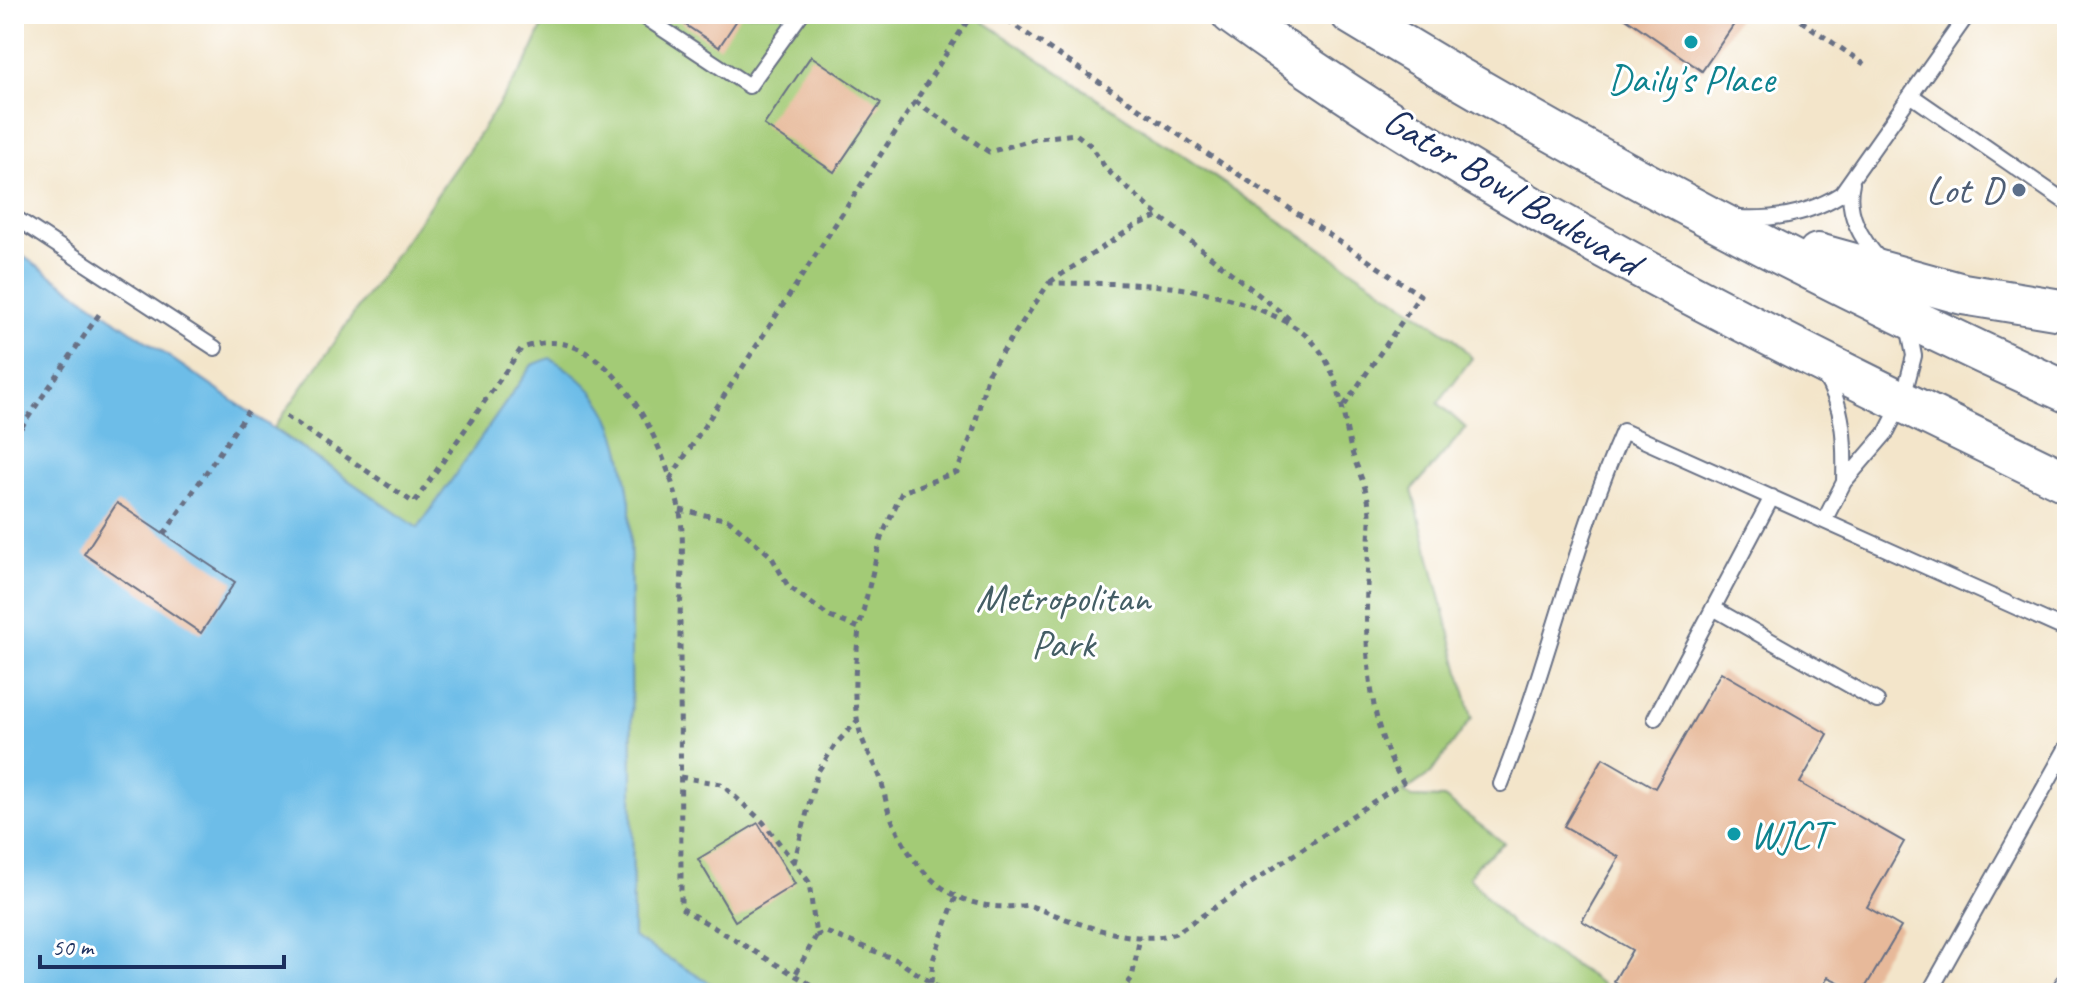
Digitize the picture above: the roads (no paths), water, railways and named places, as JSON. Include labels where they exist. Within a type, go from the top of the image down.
[{"type":"main road","name":"Gator Bowl Boulevard","points":[[1232,14],[1361,102],[1512,194],[1800,353],[2067,482]]},
{"type":"main road","name":"Gator Bowl Boulevard","points":[[1351,14],[1511,110],[1694,211],[1900,297]]},
{"type":"main road","points":[[1900,297],[1976,297],[2067,311]]},
{"type":"main road","points":[[1900,297],[2067,392]]},
{"type":"lane","points":[[640,14],[749,86],[801,14]]},
{"type":"lane","points":[[1694,211],[1733,218],[1786,216],[1823,205],[1852,182],[1968,14]]},
{"type":"lane","points":[[1912,96],[2067,203]]},
{"type":"lane","points":[[1824,521],[1844,482],[1886,433],[1902,402],[1914,356],[1912,334],[1900,297],[1855,221],[1849,201],[1852,182]]},
{"type":"lane","points":[[14,217],[215,348]]},
{"type":"lane","points":[[1800,353],[1823,374],[1837,401],[1843,436],[1844,482]]},
{"type":"lane","points":[[1501,784],[1523,728],[1541,660],[1600,484],[1623,431],[2067,630]]},
{"type":"lane","points":[[1655,718],[1772,497]]},
{"type":"lane","points":[[1713,608],[1877,701]]},
{"type":"lane","points":[[1929,993],[2067,747]]},
{"type":"lane","points":[[2056,993],[2067,978]]},
{"type":"water","points":[[14,250],[418,528],[532,365],[550,358],[588,387],[601,402],[617,437],[630,502],[633,937],[726,993],[14,993]]},
{"type":"place","name":"Daily's Place","points":[[1691,42]]},
{"type":"place","name":"Lot D","points":[[2019,190]]},
{"type":"place","name":"WJCT","points":[[1734,834]]},
{"type":"park label","name":"Metropolitan Park","points":[[1063,621]]}]
